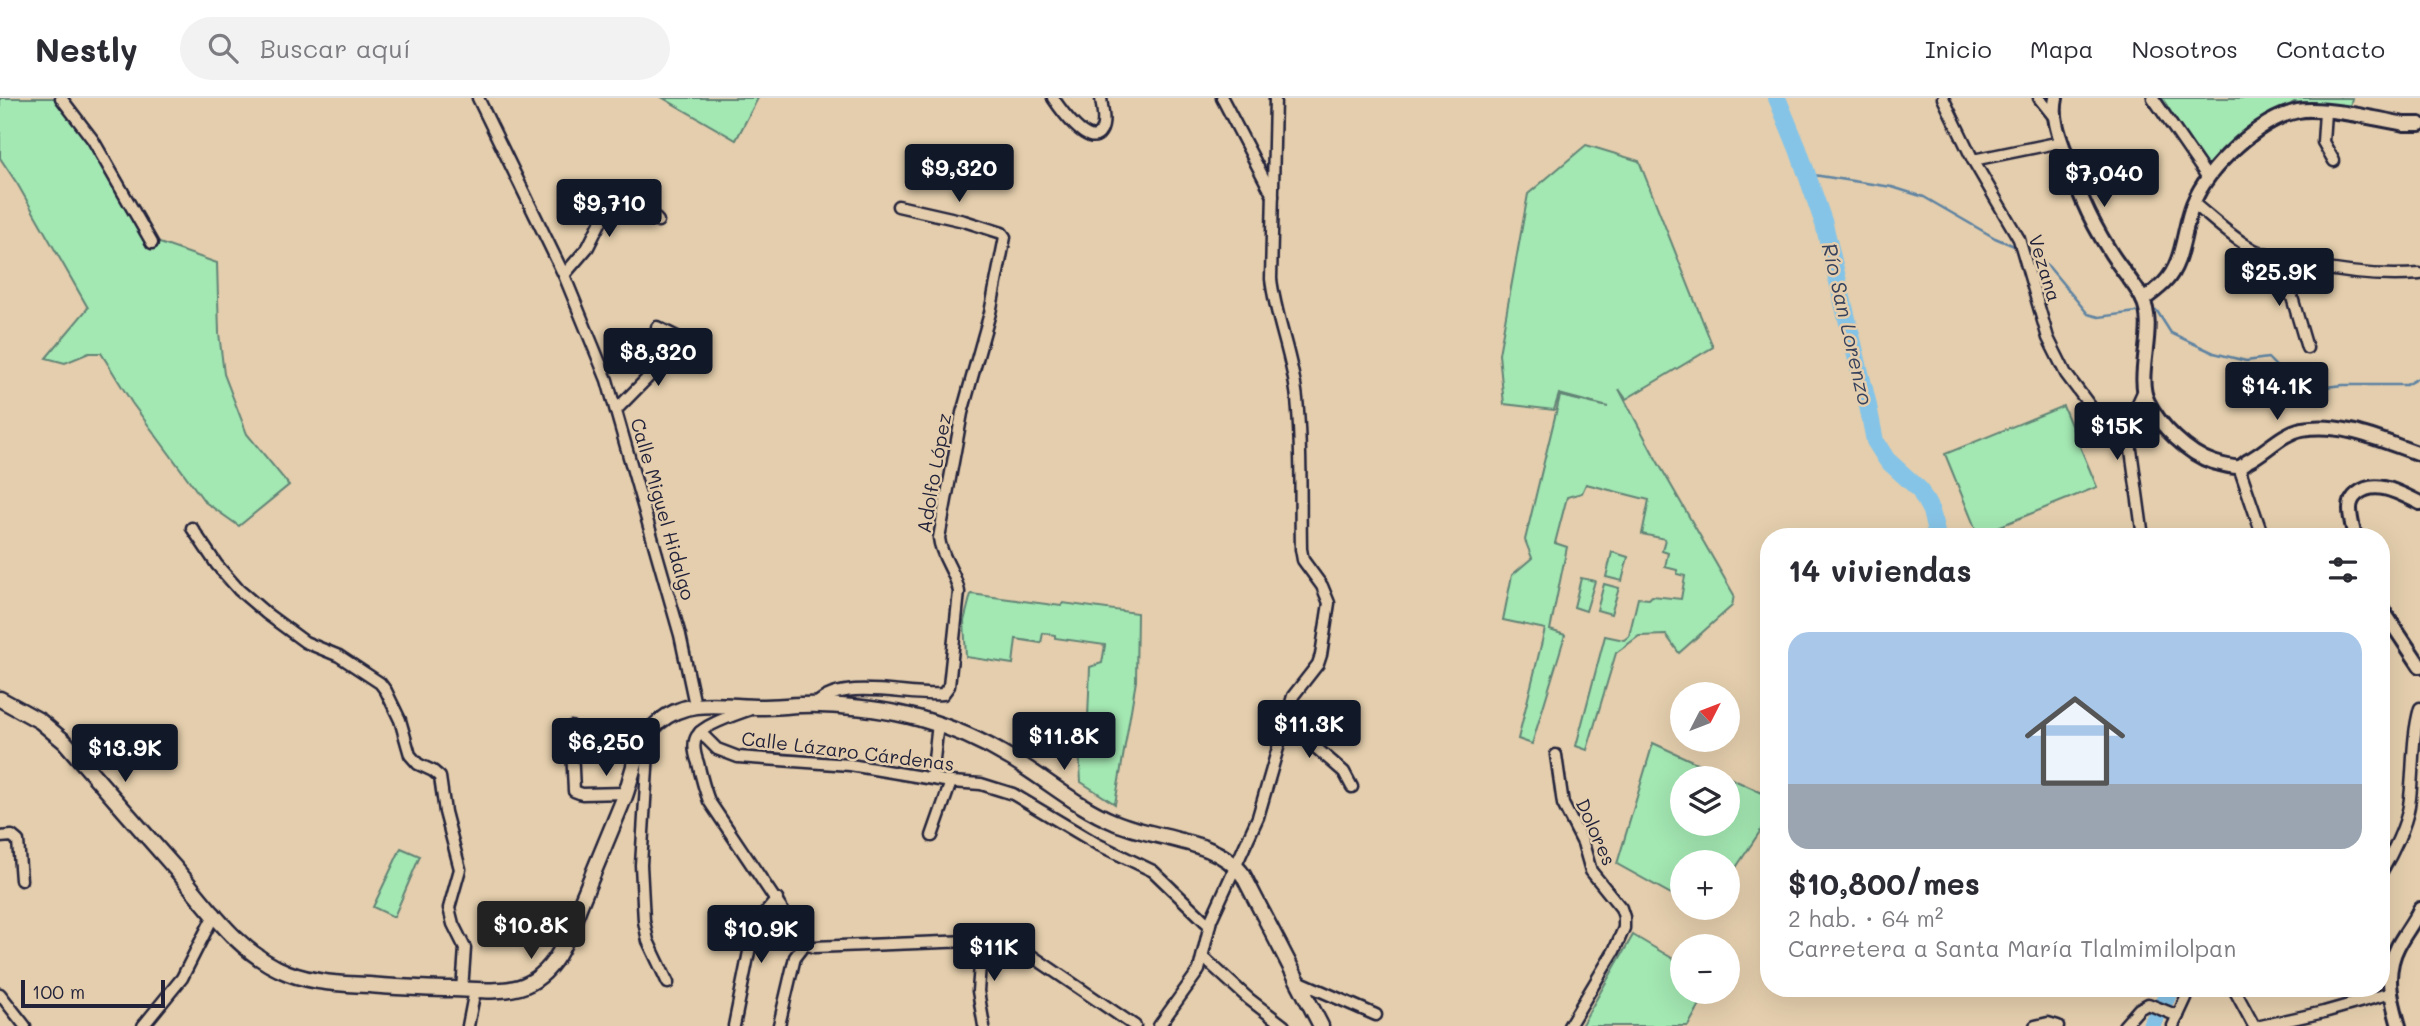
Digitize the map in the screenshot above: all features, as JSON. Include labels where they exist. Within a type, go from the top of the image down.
[{"type":"main road","points":[[0,699],[40,721],[65,742],[254,954],[288,973],[327,982],[468,990],[519,988],[527,986],[546,971],[564,944],[626,793],[642,744],[649,732],[668,715],[695,705],[707,704],[755,707],[816,705],[888,710],[937,723],[1003,754],[1109,820],[1224,856],[1236,866],[1321,1026]]},
{"type":"street","points":[[61,98],[93,140],[152,243]]},
{"type":"street","name":"Calle Miguel Hidalgo","points":[[478,98],[564,275],[603,369],[680,635],[695,705]]},
{"type":"street","points":[[1053,98],[1073,124],[1085,135],[1093,137],[1098,136],[1102,129],[1101,98]]},
{"type":"street","points":[[1222,98],[1274,196]]},
{"type":"street","points":[[1159,1026],[1194,979],[1203,957],[1209,925],[1258,817],[1293,696],[1321,656],[1329,603],[1322,586],[1309,570],[1301,549],[1297,401],[1293,373],[1270,279],[1275,98]]},
{"type":"street","name":"Vezana","points":[[1943,98],[1973,160],[2020,239],[2048,338],[2066,374],[2093,410],[2113,427],[2129,435]]},
{"type":"street","points":[[2039,98],[2054,118],[2087,214],[2144,303],[2147,322],[2143,392],[2132,416],[2129,435],[2142,528]]},
{"type":"street","points":[[2054,118],[2056,98]]},
{"type":"street","points":[[2153,98],[2208,178]]},
{"type":"street","points":[[2144,303],[2166,282],[2173,270],[2193,203],[2208,178],[2242,141],[2283,116],[2308,110],[2420,124]]},
{"type":"street","points":[[2325,112],[2323,142],[2334,161]]},
{"type":"street","points":[[1973,160],[2061,142]]},
{"type":"street","points":[[564,275],[589,247],[613,197],[621,196],[640,204],[658,221]]},
{"type":"street","points":[[2193,203],[2255,250],[2285,261],[2362,274],[2420,274]]},
{"type":"street","name":"Adolfo López","points":[[816,705],[826,697],[850,691],[898,691],[936,695],[943,694],[949,686],[959,592],[939,538],[962,413],[990,313],[1005,237],[1002,233],[964,220],[898,206]]},
{"type":"street","points":[[2285,261],[2289,287],[2307,348]]},
{"type":"street","points":[[616,410],[679,345],[677,337],[657,327]]},
{"type":"street","points":[[2143,392],[2154,413],[2187,447],[2211,461],[2239,467],[2260,456],[2288,434],[2324,427],[2346,429],[2420,454]]},
{"type":"street","points":[[2239,467],[2260,528]]},
{"type":"street","points":[[2354,528],[2350,507],[2352,499],[2365,489],[2387,489],[2420,503]]},
{"type":"street","points":[[192,527],[217,565],[239,590],[267,614],[306,642],[340,656],[380,683],[393,702],[410,755],[418,764],[439,777],[460,869],[449,908],[453,924],[465,948],[468,1026]]},
{"type":"street","points":[[2390,621],[2420,666]]},
{"type":"street","points":[[755,707],[700,732],[694,744],[695,754],[709,800],[805,944],[814,947],[996,940],[1016,946],[1135,1026]]},
{"type":"street","points":[[2390,857],[2409,807],[2414,729],[2420,708]]},
{"type":"street","points":[[1285,721],[1344,772],[1352,787]]},
{"type":"street","points":[[932,778],[937,723]]},
{"type":"street","points":[[571,727],[574,790],[582,794],[626,793]]},
{"type":"street","points":[[649,732],[641,852],[644,921],[648,941],[668,983]]},
{"type":"street","name":"Calle Lázaro Cárdenas","points":[[700,732],[717,749],[738,757],[830,763],[951,782],[981,784],[1023,799],[1097,844],[1153,871],[1209,925]]},
{"type":"street","name":"Dolores","points":[[1556,755],[1563,804],[1583,843],[1591,871],[1621,908],[1624,917],[1624,928],[1614,951],[1569,1026]]},
{"type":"street","points":[[932,836],[951,782]]},
{"type":"street","points":[[0,837],[12,836],[18,841],[21,880]]},
{"type":"street","points":[[734,1026],[753,932],[777,899]]},
{"type":"street","points":[[143,1026],[182,978],[215,913]]},
{"type":"street","points":[[2390,967],[2399,945],[2418,915]]},
{"type":"street","points":[[982,939],[978,991],[984,1026]]},
{"type":"street","points":[[779,1025],[795,957],[805,944]]},
{"type":"street","points":[[1203,957],[1242,993],[1284,1026]]},
{"type":"street","points":[[1297,981],[1376,1015]]},
{"type":"street","points":[[2390,982],[2399,1026]]},
{"type":"street","points":[[0,994],[25,1026]]},
{"type":"street","points":[[2173,1026],[2185,997]]},
{"type":"street","points":[[2238,997],[2254,1026]]},
{"type":"street","points":[[2261,1026],[2377,997]]},
{"type":"street","points":[[2124,1026],[2143,1005],[2151,1004],[2178,1016]]},
{"type":"street","points":[[2035,1026],[2048,1023],[2058,1026]]},
{"type":"green space","points":[[0,98],[55,98],[88,142],[148,245],[157,242],[217,263],[219,333],[224,374],[247,434],[289,485],[239,526],[205,502],[132,403],[101,353],[89,353],[65,363],[46,358],[88,308],[0,158]]},
{"type":"green space","points":[[663,98],[758,98],[736,140]]},
{"type":"green space","points":[[2162,98],[2352,98],[2350,107],[2294,102],[2236,140],[2213,165],[2205,165]]},
{"type":"green space","points":[[1586,145],[1639,161],[1713,347],[1626,399],[1619,389],[1734,595],[1732,606],[1679,653],[1666,635],[1639,636],[1616,653],[1587,750],[1576,746],[1605,636],[1624,640],[1629,636],[1638,598],[1649,599],[1652,596],[1681,599],[1685,576],[1677,574],[1677,570],[1665,567],[1668,553],[1662,551],[1665,539],[1642,534],[1649,500],[1586,484],[1582,493],[1567,497],[1555,543],[1567,547],[1550,630],[1565,635],[1532,744],[1518,739],[1545,629],[1503,620],[1512,575],[1532,558],[1525,540],[1560,396],[1608,407],[1559,394],[1554,410],[1504,404],[1499,354],[1528,194]]},
{"type":"green space","points":[[2063,406],[2097,487],[1995,528],[1975,528],[1945,454]]},
{"type":"green space","points":[[1612,552],[1628,557],[1622,581],[1606,577]]},
{"type":"green space","points":[[1581,578],[1595,581],[1586,611],[1574,607]]},
{"type":"green space","points":[[1604,584],[1619,588],[1611,614],[1597,610]]},
{"type":"green space","points":[[971,594],[1137,613],[1136,681],[1115,804],[1081,782],[1080,734],[1088,718],[1090,667],[1102,663],[1105,645],[1055,638],[1055,635],[1043,633],[1041,643],[1016,639],[1013,664],[966,657],[964,621]]},
{"type":"green space","points":[[1653,743],[1703,766],[1670,766],[1670,836],[1740,836],[1740,783],[1760,792],[1760,832],[1740,862],[1740,850],[1670,850],[1670,893],[1617,864]]},
{"type":"green space","points":[[401,848],[420,856],[394,917],[373,907]]},
{"type":"green space","points":[[1633,935],[1670,957],[1670,1004],[1700,1004],[1688,1026],[1581,1026]]},
{"type":"waterway","name":"Río San Lorenzo","points":[[1777,98],[1824,224],[1875,441],[1887,460],[1919,489],[1931,511],[1935,528]]},
{"type":"waterway","points":[[1807,174],[1892,187],[1924,197],[1995,238],[2019,248]]},
{"type":"waterway","points":[[2025,251],[2035,255],[2049,267],[2088,314],[2099,317],[2144,311]]},
{"type":"waterway","points":[[2151,311],[2157,311],[2171,333],[2214,353],[2246,361],[2268,358],[2299,390],[2343,385],[2406,385],[2420,377]]},
{"type":"waterway","name":"Río San Lorenzo","points":[[2151,1026],[2167,997]]}]
